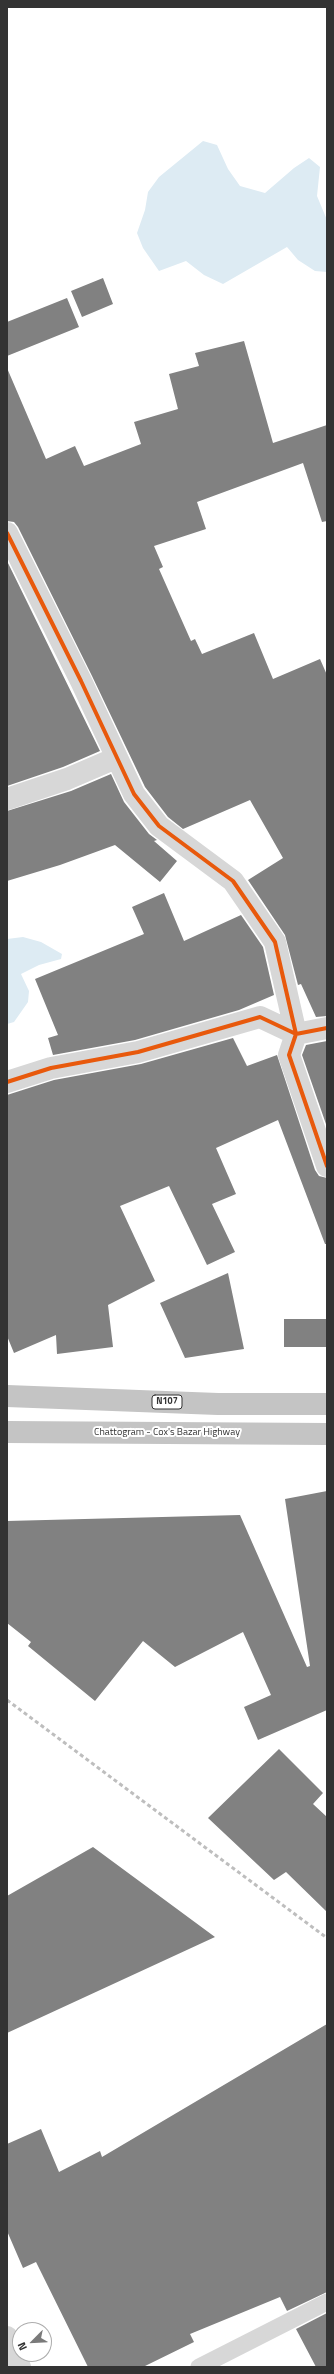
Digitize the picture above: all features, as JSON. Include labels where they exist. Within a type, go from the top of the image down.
[{"type":"highway","name":"N107","points":[[7,1396],[218,1404],[327,1404]]},
{"type":"highway","name":"Chattogram - Cox's Bazar Highway","points":[[7,1432],[327,1434]]},
{"type":"street","points":[[7,534],[82,681],[116,758],[134,794],[159,826],[233,881],[275,942],[296,1034],[289,1055],[327,1166]]},
{"type":"street","points":[[7,799],[67,779],[116,758]]},
{"type":"street","points":[[7,1082],[51,1068],[138,1052],[260,1017],[296,1034],[327,1028]]},
{"type":"street","points":[[7,2338],[20,2367]]},
{"type":"lane","points":[[198,2367],[327,2302]]},
{"type":"shaded area","points":[[203,141],[217,145],[228,169],[240,186],[265,193],[294,168],[309,158],[320,167],[317,196],[327,220],[327,272],[315,271],[298,260],[287,247],[223,284],[204,275],[186,261],[159,271],[143,248],[137,233],[145,210],[148,192],[159,177]]},
{"type":"shaded area","points":[[23,937],[41,942],[62,954],[61,959],[39,965],[21,974],[29,991],[28,1002],[14,1022],[7,1024],[7,939]]},
{"type":"building","points":[[103,278],[113,304],[82,317],[71,291]]},
{"type":"building","points":[[67,298],[79,327],[7,356],[7,322]]},
{"type":"building","points":[[244,341],[273,443],[327,425],[327,521],[322,522],[303,463],[197,502],[206,529],[154,546],[163,567],[159,569],[191,641],[195,639],[202,654],[254,633],[273,679],[320,659],[327,675],[327,1016],[316,1017],[301,984],[298,985],[285,935],[248,880],[283,858],[250,800],[183,829],[168,817],[145,787],[18,527],[14,522],[7,521],[7,368],[46,459],[75,446],[84,466],[141,444],[134,422],[178,409],[169,374],[199,366],[195,353]]},
{"type":"building","points":[[7,561],[100,751],[63,767],[7,786]]},
{"type":"building","points":[[111,774],[124,802],[149,834],[157,840],[154,841],[177,861],[160,882],[115,845],[60,865],[7,881],[7,811],[71,791]]},
{"type":"building","points":[[164,893],[184,941],[241,915],[263,947],[274,995],[239,1010],[135,1040],[53,1055],[48,1038],[58,1035],[35,979],[144,934],[132,907]]},
{"type":"building","points":[[233,1038],[247,1066],[277,1055],[315,1170],[319,1176],[327,1178],[327,1244],[325,1244],[278,1120],[216,1148],[236,1194],[212,1204],[235,1252],[207,1265],[169,1186],[120,1206],[155,1281],[108,1305],[113,1347],[57,1354],[56,1335],[14,1353],[7,1336],[7,1095],[54,1080],[141,1064]]},
{"type":"building","points":[[327,1041],[327,1127],[302,1055],[306,1045]]},
{"type":"building","points":[[228,1273],[244,1349],[185,1358],[160,1303]]},
{"type":"building","points":[[284,1319],[327,1319],[327,1347],[284,1347]]},
{"type":"building","points":[[327,1491],[327,1710],[258,1740],[244,1707],[271,1695],[243,1632],[175,1667],[143,1641],[95,1701],[28,1646],[31,1642],[7,1623],[7,1521],[240,1515],[307,1667],[310,1666],[285,1499]]},
{"type":"building","points":[[279,1749],[323,1793],[313,1804],[327,1817],[327,1912],[286,1872],[274,1880],[208,1818]]},
{"type":"building","points":[[93,1847],[215,1937],[7,2033],[7,1896]]},
{"type":"building","points":[[327,2024],[327,2292],[287,2311],[280,2297],[190,2334],[194,2342],[143,2367],[88,2367],[36,2262],[23,2268],[7,2231],[7,2144],[41,2129],[59,2172],[100,2151],[102,2157]]},
{"type":"building","points":[[327,2313],[327,2367],[316,2367],[296,2329]]},
{"type":"railway","points":[[7,1700],[327,1938]]},
{"type":"cycle path","points":[[7,533],[81,681],[134,794],[159,826],[233,881],[275,942],[296,1034],[289,1055],[327,1166]]},
{"type":"cycle path","points":[[7,1082],[51,1068],[138,1052],[260,1017],[296,1034],[327,1028]]}]
